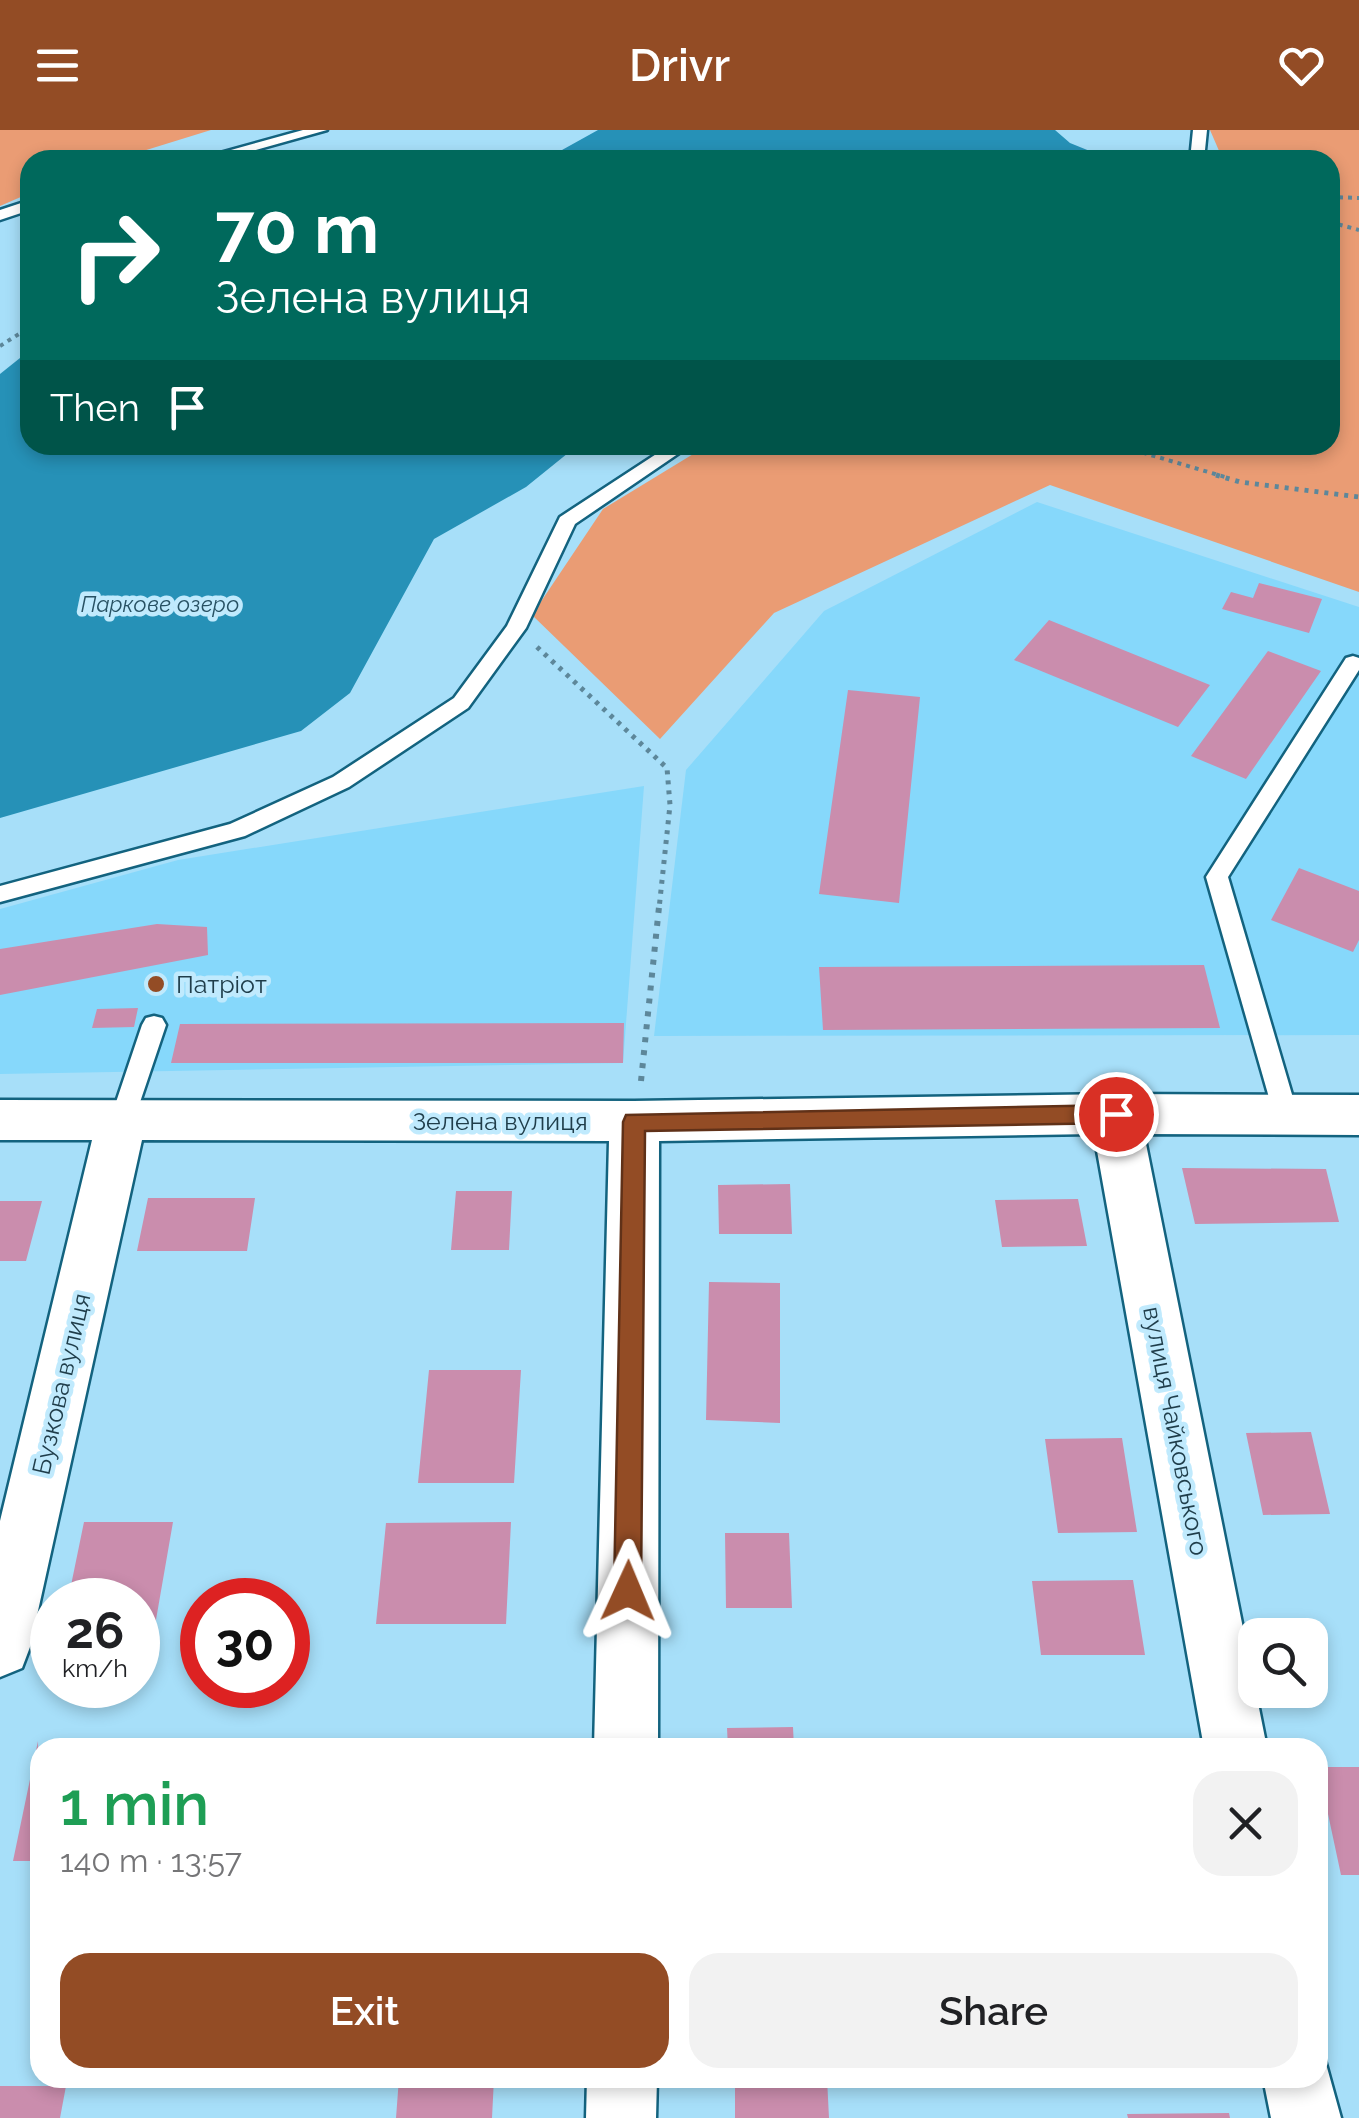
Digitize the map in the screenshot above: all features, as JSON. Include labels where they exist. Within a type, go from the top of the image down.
[{"type":"street","name":"Зелена вулиця","points":[[0,1120],[634,1122],[1116,1114],[1359,1115]]},
{"type":"street","name":"вулиця Чайковського","points":[[1116,1114],[1234,1738]]},
{"type":"street","name":"Бузкова вулиця","points":[[0,1648],[122,1120]]},
{"type":"street","points":[[626,1738],[634,1122]]},
{"type":"street","points":[[621,2118],[622,2088]]},
{"type":"street","points":[[1300,2088],[1306,2118]]},
{"type":"lane","points":[[241,150],[320,130]]},
{"type":"lane","points":[[0,894],[237,830],[341,782],[461,703],[516,628],[567,522],[667,455]]},
{"type":"lane","points":[[1286,1115],[1217,877],[1353,663]]},
{"type":"lane","points":[[122,1120],[154,1026]]},
{"type":"path","points":[[1150,455],[1240,482],[1359,497]]},
{"type":"path","points":[[516,628],[667,768],[670,805],[652,1004],[634,1122]]},
{"type":"shaded area","points":[[0,130],[211,130],[146,150],[20,150],[20,197],[0,206]]},
{"type":"shaded area","points":[[1210,130],[1359,130],[1359,592],[1050,485],[774,613],[660,739],[532,615],[603,509],[692,455],[1340,455],[1340,150],[1219,150]]},
{"type":"shaded area","points":[[1037,502],[1359,607],[1359,1035],[654,1036],[686,770],[824,611]]},
{"type":"shaded area","points":[[644,786],[623,1063],[0,1074],[0,909],[178,860]]},
{"type":"water","points":[[598,130],[1055,130],[1070,143],[1087,150],[562,150]]},
{"type":"water","name":"Паркове озеро","points":[[20,358],[20,455],[566,455],[526,487],[434,539],[350,693],[301,731],[0,818],[0,374]]},
{"type":"building","points":[[1259,583],[1322,599],[1309,633],[1222,609],[1231,592],[1253,598]]},
{"type":"building","points":[[1049,620],[1210,685],[1178,727],[1014,660]]},
{"type":"building","points":[[1268,651],[1321,671],[1246,779],[1191,756]]},
{"type":"building","points":[[848,690],[920,697],[899,903],[819,894]]},
{"type":"building","points":[[1299,868],[1359,891],[1359,940],[1353,952],[1271,920]]},
{"type":"building","points":[[157,924],[207,927],[208,955],[0,995],[0,949]]},
{"type":"building","points":[[1204,965],[1220,1028],[823,1030],[819,967]]},
{"type":"building","points":[[138,1008],[134,1027],[92,1028],[97,1009]]},
{"type":"building","points":[[624,1023],[623,1063],[171,1063],[180,1024]]},
{"type":"building","points":[[1182,1168],[1326,1169],[1339,1222],[1195,1224]]},
{"type":"building","points":[[790,1184],[792,1234],[719,1234],[718,1185]]},
{"type":"building","points":[[456,1191],[512,1191],[509,1250],[451,1250]]},
{"type":"building","points":[[148,1198],[255,1198],[247,1251],[137,1251]]},
{"type":"building","points":[[1078,1199],[1087,1246],[1002,1247],[995,1200]]},
{"type":"building","points":[[0,1201],[42,1201],[26,1261],[0,1261]]},
{"type":"building","points":[[709,1282],[780,1283],[780,1423],[706,1420]]},
{"type":"building","points":[[429,1370],[521,1370],[514,1483],[418,1483]]},
{"type":"building","points":[[1311,1432],[1330,1514],[1263,1515],[1246,1433]]},
{"type":"building","points":[[1122,1438],[1137,1532],[1058,1533],[1045,1439]]},
{"type":"building","points":[[84,1522],[173,1522],[160,1597],[160,1578],[73,1578]]},
{"type":"building","points":[[511,1522],[506,1624],[376,1624],[386,1523]]},
{"type":"building","points":[[725,1533],[789,1533],[792,1608],[726,1608]]},
{"type":"building","points":[[1133,1580],[1145,1655],[1041,1655],[1032,1581]]},
{"type":"building","points":[[793,1727],[794,1738],[728,1738],[727,1728]]},
{"type":"building","points":[[1328,1767],[1359,1767],[1359,1875],[1341,1875],[1328,1814]]},
{"type":"building","points":[[30,1779],[30,1861],[13,1861]]},
{"type":"building","points":[[0,2086],[66,2088],[60,2118],[0,2118]]},
{"type":"building","points":[[398,2088],[494,2088],[492,2118],[396,2118]]},
{"type":"building","points":[[735,2088],[828,2088],[829,2118],[735,2118]]},
{"type":"building","points":[[1229,2113],[1230,2118],[1128,2118],[1127,2114]]},
{"type":"place","name":"Патріот","points":[[156,984]]},
{"type":"route","points":[[628,1591],[634,1122],[1116,1114]]}]
